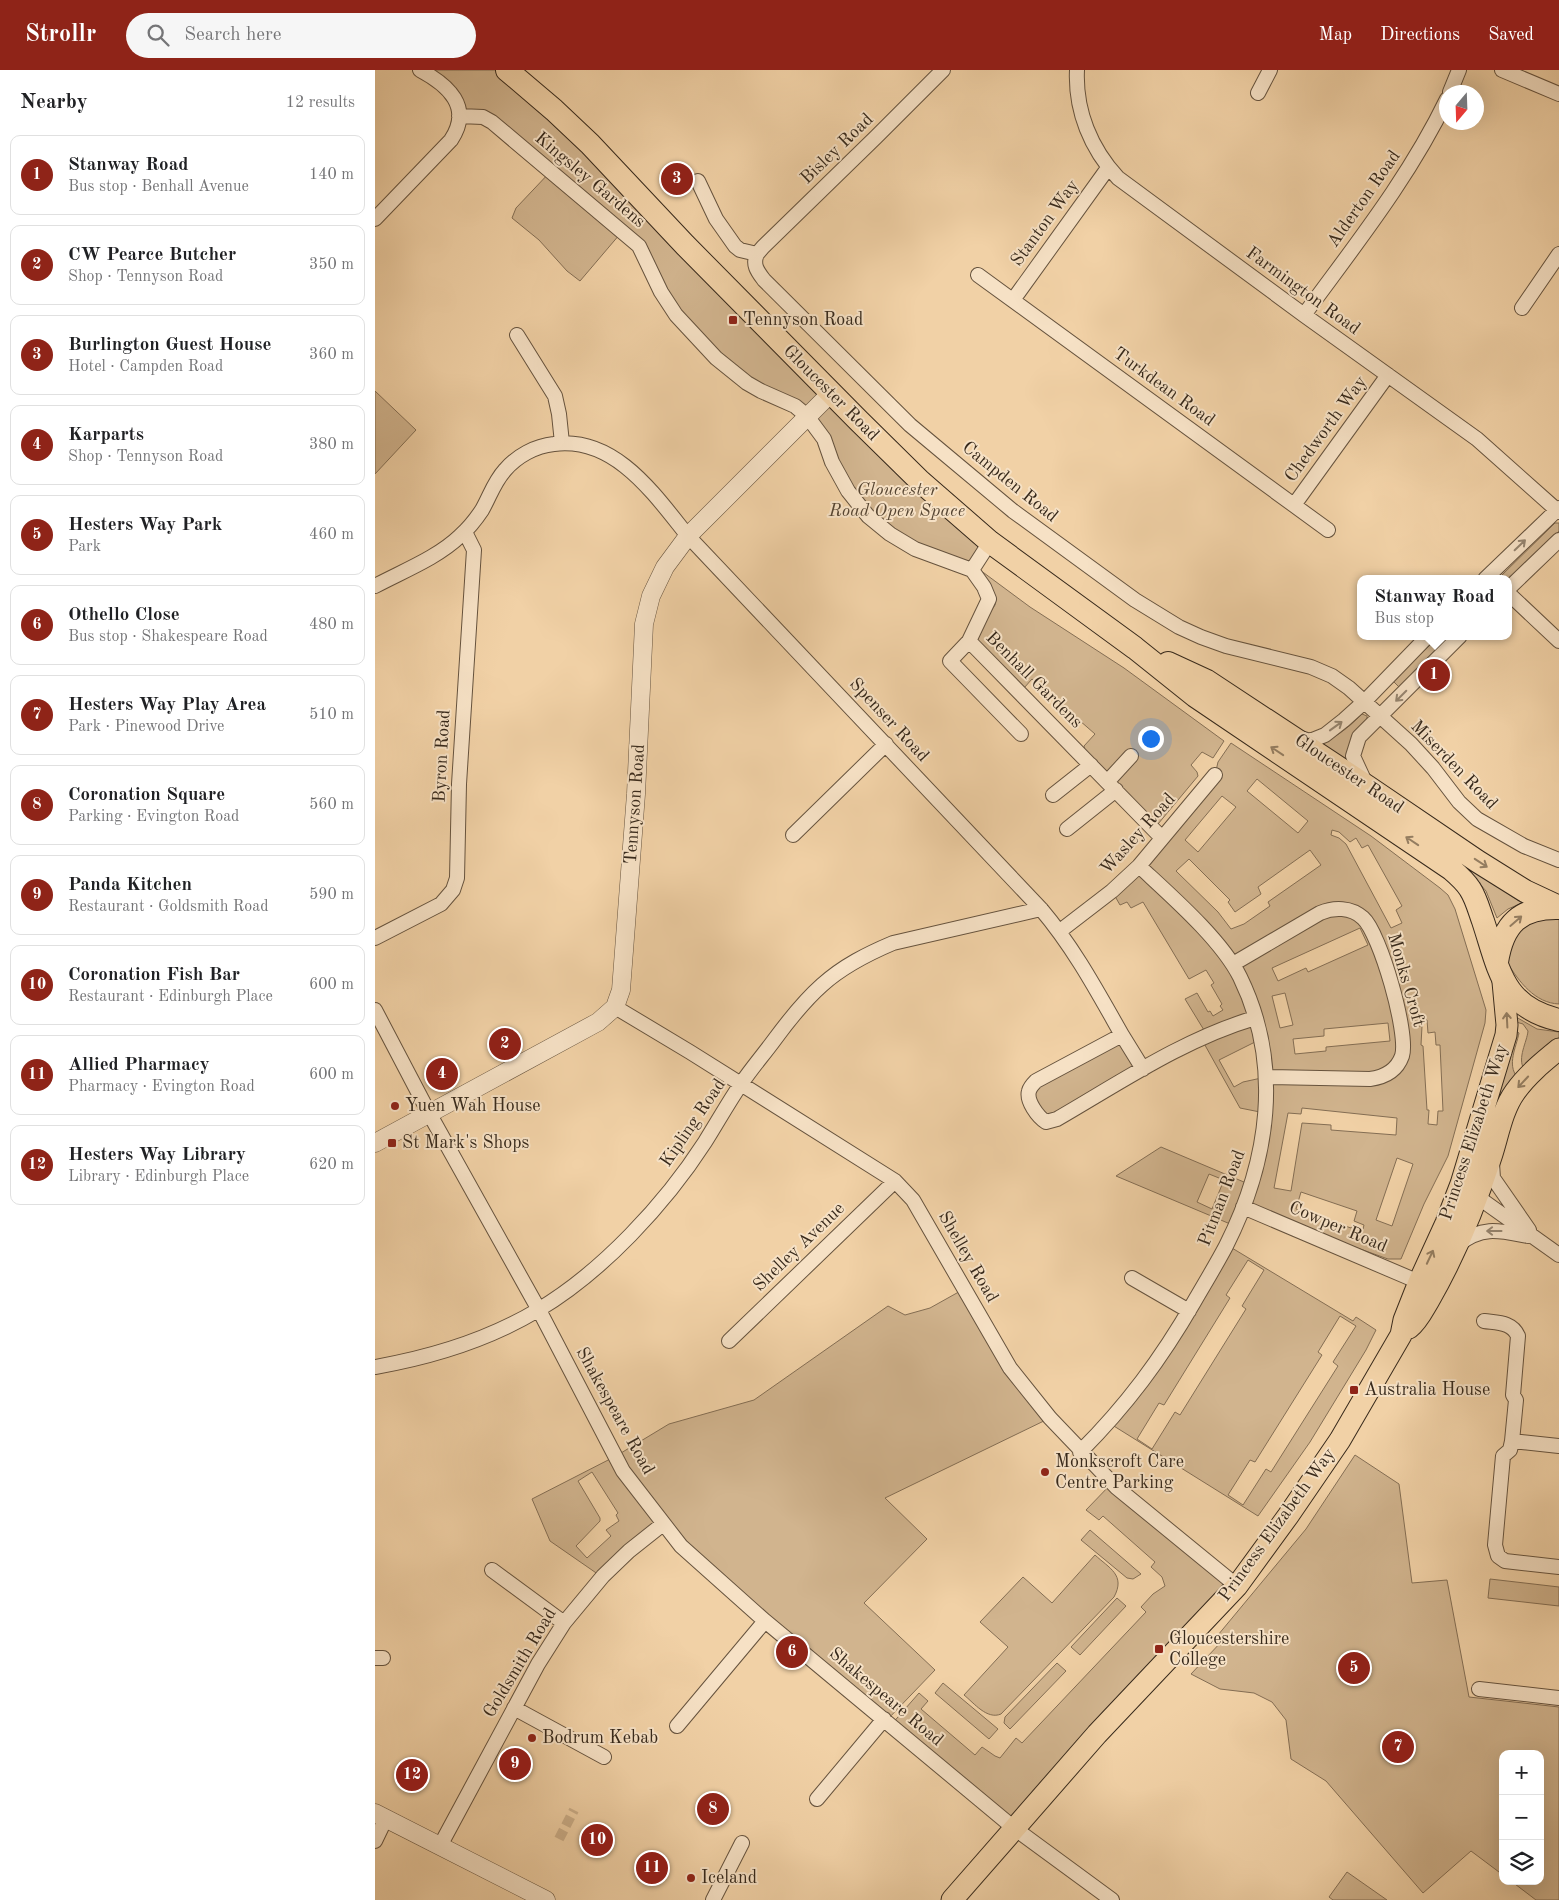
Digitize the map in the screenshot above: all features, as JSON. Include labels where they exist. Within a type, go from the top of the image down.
[{"type":"highway","name":"Gloucester Road","points":[[507,70],[590,144],[685,245],[920,481],[990,542],[1135,648],[1195,696],[1451,869],[1470,890],[1478,905],[1500,972]]},
{"type":"highway","name":"Gloucester Road","points":[[1135,648],[1207,681],[1525,891],[1559,907]]},
{"type":"highway","points":[[1559,907],[1543,907],[1526,913],[1513,922],[1505,932],[1499,946],[1500,972],[1515,998],[1532,1010],[1559,1020]]},
{"type":"main road","name":"Princess Elizabeth Way","points":[[953,1900],[1097,1734],[1237,1586],[1335,1447],[1401,1335],[1419,1282],[1446,1223],[1481,1179],[1507,1025],[1500,972]]},
{"type":"main road","name":"Princess Elizabeth Way","points":[[1401,1335],[1415,1324],[1458,1245],[1505,1113],[1514,1093],[1539,1066],[1559,1050]]},
{"type":"street","points":[[375,219],[451,140],[457,129],[459,116],[456,102],[441,82],[420,70]]},
{"type":"street","name":"Bisley Road","points":[[757,254],[943,70]]},
{"type":"street","name":"Farmington Road","points":[[1077,70],[1078,91],[1085,124],[1093,145],[1108,168],[1130,188],[1304,316],[1477,439],[1558,510]]},
{"type":"street","points":[[1257,93],[1270,70]]},
{"type":"street","points":[[1453,85],[1459,70]]},
{"type":"street","points":[[1502,70],[1559,94]]},
{"type":"street","name":"Alderton Road","points":[[1304,316],[1405,175],[1439,113]]},
{"type":"street","name":"Kingsley Gardens","points":[[459,116],[483,117],[492,122],[639,246],[661,292],[676,315],[699,342],[740,378],[761,392],[795,406],[807,416],[824,439],[832,462],[847,491],[868,516],[890,534],[915,549],[972,570]]},
{"type":"street","name":"Stanton Way","points":[[1013,300],[1108,168]]},
{"type":"street","points":[[698,181],[716,220],[735,246],[744,251],[757,254]]},
{"type":"street","name":"Campden Road","points":[[757,254],[756,268],[764,280],[910,425],[1013,511],[1135,600],[1179,627],[1226,646],[1311,667],[1341,682],[1380,717]]},
{"type":"street","points":[[1523,308],[1559,254]]},
{"type":"street","name":"Turkdean Road","points":[[979,275],[1328,530]]},
{"type":"street","points":[[517,335],[555,396],[562,443]]},
{"type":"street","name":"Chedworth Way","points":[[1293,505],[1389,375]]},
{"type":"street","name":"Tennyson Road","points":[[615,1007],[621,990],[636,794],[646,611],[651,596],[665,567],[688,536],[831,393]]},
{"type":"street","name":"Spenser Road","points":[[375,586],[443,550],[465,532],[482,510],[498,479],[512,463],[526,453],[541,446],[562,443],[590,446],[616,458],[641,481],[688,536],[1041,909],[1078,958],[1143,1069]]},
{"type":"street","points":[[1492,575],[1558,510]]},
{"type":"street","name":"Byron Road","points":[[375,938],[441,904],[450,895],[455,884],[459,784],[474,550],[465,532]]},
{"type":"street","points":[[1512,585],[1559,540]]},
{"type":"street","points":[[972,570],[990,542]]},
{"type":"street","name":"Benhall Gardens","points":[[972,570],[984,587],[989,599],[969,641],[1162,838]]},
{"type":"street","points":[[1512,597],[1559,641]]},
{"type":"street","points":[[1291,736],[1310,740],[1325,734],[1364,702],[1424,640]]},
{"type":"street","points":[[1368,787],[1353,756],[1359,737],[1456,640]]},
{"type":"street","points":[[969,641],[950,660],[1021,734]]},
{"type":"street","name":"Miserden Road","points":[[1380,717],[1422,756],[1459,802],[1477,819],[1524,846],[1559,860]]},
{"type":"street","points":[[793,835],[886,744]]},
{"type":"street","points":[[1067,829],[1112,785],[1131,756]]},
{"type":"street","points":[[1053,795],[1091,765]]},
{"type":"street","name":"Wasley Road","points":[[1060,932],[1139,866],[1215,775]]},
{"type":"street","name":"Pitman Road","points":[[1080,1452],[1109,1423],[1137,1389],[1173,1338],[1227,1245],[1255,1174],[1262,1147],[1265,1114],[1265,1059],[1248,996],[1233,964],[1211,936],[1139,866]]},
{"type":"street","name":"Kipling Road","points":[[375,1367],[428,1356],[457,1347],[513,1324],[539,1310],[591,1270],[616,1248],[651,1212],[684,1172],[741,1085],[807,998],[822,984],[874,951],[909,938],[1041,909]]},
{"type":"street","name":"Monks Croft","points":[[1233,964],[1327,910],[1342,909],[1357,913],[1371,928],[1385,965],[1400,1016],[1404,1045],[1402,1057],[1394,1069],[1384,1076],[1370,1079],[1266,1077]]},
{"type":"street","points":[[375,1143],[599,1022],[615,1007]]},
{"type":"street","name":"Shelley Road","points":[[615,1007],[895,1181],[913,1200],[1010,1368],[1050,1418],[1080,1452],[1116,1487],[1237,1586]]},
{"type":"street","name":"Shakespeare Road","points":[[375,1010],[429,1113],[539,1310],[623,1471],[681,1546],[765,1621],[1014,1828],[1112,1900]]},
{"type":"street","points":[[1122,1035],[1036,1082],[1030,1089],[1029,1098],[1038,1115],[1046,1122],[1057,1119],[1201,1038],[1229,1026],[1255,1018]]},
{"type":"street","points":[[1481,1179],[1534,1237]]},
{"type":"street","points":[[1481,1179],[1534,1237],[1559,1255]]},
{"type":"street","name":"Shelley Avenue","points":[[729,1341],[895,1181]]},
{"type":"street","name":"Cowper Road","points":[[1243,1207],[1419,1282]]},
{"type":"street","points":[[1458,1245],[1469,1236],[1494,1229],[1534,1237]]},
{"type":"street","points":[[1132,1278],[1189,1311]]},
{"type":"street","points":[[1484,1321],[1508,1324],[1516,1331],[1518,1336],[1513,1395],[1516,1400],[1512,1441],[1510,1450],[1503,1456],[1495,1545],[1496,1553],[1509,1562],[1559,1567]]},
{"type":"street","points":[[1512,1441],[1559,1446]]},
{"type":"street","name":"Goldsmith Road","points":[[440,1846],[538,1664],[564,1623],[603,1576],[629,1551],[663,1524]]},
{"type":"street","points":[[492,1570],[564,1623]]},
{"type":"street","points":[[677,1726],[765,1621]]},
{"type":"street","points":[[1479,1689],[1559,1698]]},
{"type":"street","points":[[514,1708],[604,1757]]},
{"type":"street","points":[[817,1799],[884,1719]]},
{"type":"street","points":[[375,1841],[381,1815],[546,1900]]},
{"type":"street","points":[[713,1900],[742,1843]]},
{"type":"green space","name":"Gloucester Road Open Space","points":[[420,70],[507,70],[990,542],[972,570],[915,549],[868,516],[817,427],[761,391],[699,342],[639,246],[620,234],[580,281],[567,271],[539,240],[512,218],[516,208],[551,171],[492,122],[458,109]]},
{"type":"green space","points":[[375,391],[416,430],[375,474]]},
{"type":"green space","points":[[1555,523],[1559,523],[1559,531],[1512,578],[1512,575],[1502,575]]},
{"type":"green space","points":[[980,570],[1030,607],[1124,668],[1224,741],[1213,758],[1202,752],[1191,765],[1198,776],[1158,824],[1154,824],[1086,755],[1084,746],[1095,734],[1032,679],[1024,688],[973,637],[995,605],[993,591]]},
{"type":"green space","points":[[1435,640],[1449,640],[1401,689],[1393,681]]},
{"type":"green space","points":[[1198,686],[1522,903],[1508,909],[1497,918],[1486,891],[1468,870]]},
{"type":"green space","points":[[1362,714],[1367,716],[1367,721],[1349,767],[1317,745],[1341,732]]},
{"type":"green space","points":[[1231,743],[1371,836],[1440,888],[1448,895],[1455,909],[1486,1010],[1485,1023],[1448,1156],[1424,1204],[1401,1259],[1388,1259],[1243,1207],[1235,1226],[1116,1176],[1161,1147],[1251,1185],[1265,1113],[1240,1108],[1201,1038],[1207,1035],[1185,999],[1197,993],[1208,1012],[1210,1011],[1213,1016],[1223,1010],[1220,1006],[1222,1004],[1211,985],[1214,983],[1206,970],[1189,979],[1143,902],[1131,908],[1127,902],[1120,905],[1112,891],[1215,775],[1218,762]],"holes":[[[1257,779],[1308,821],[1298,833],[1247,791]],[[1222,796],[1236,807],[1198,852],[1185,840]],[[1332,830],[1339,832],[1350,842],[1356,838],[1362,848],[1368,845],[1402,906],[1396,910],[1402,923],[1391,928],[1346,844],[1339,838],[1331,835]],[[1310,850],[1321,865],[1268,902],[1270,906],[1244,924],[1231,929],[1218,912],[1176,871],[1189,859],[1230,900],[1228,902],[1235,912],[1261,894],[1258,887]],[[1360,928],[1368,945],[1308,972],[1306,968],[1278,981],[1272,968]],[[1285,993],[1293,1025],[1280,1028],[1272,996]],[[1427,1020],[1428,1033],[1435,1032],[1436,1045],[1440,1045],[1443,1111],[1438,1111],[1437,1125],[1428,1124],[1429,1110],[1427,1110],[1423,1046],[1421,1045],[1422,1026],[1415,1026],[1415,1021]],[[1388,1023],[1390,1041],[1326,1047],[1326,1051],[1295,1054],[1293,1039],[1324,1036],[1324,1029]],[[1261,1039],[1266,1077],[1243,1082],[1234,1087],[1219,1060]],[[1302,1108],[1397,1118],[1396,1135],[1331,1130],[1331,1125],[1302,1123],[1291,1191],[1274,1188],[1288,1113],[1301,1114]],[[1397,1158],[1413,1164],[1392,1226],[1376,1220]],[[1209,1174],[1224,1180],[1212,1209],[1197,1202]],[[1301,1192],[1357,1211],[1354,1221],[1364,1225],[1363,1229],[1352,1226],[1351,1228],[1296,1209]]]},
{"type":"green space","points":[[1541,916],[1559,918],[1559,1004],[1550,1003],[1535,996],[1522,984],[1507,962],[1515,932]]},
{"type":"green space","points":[[1516,1017],[1537,1029],[1559,1032],[1559,1041],[1524,1069],[1522,1055],[1528,1031],[1523,1024],[1516,1022]]},
{"type":"green space","points":[[1516,1031],[1519,1033],[1512,1061],[1517,1077],[1504,1095],[1499,1092]]},
{"type":"green space","points":[[1122,1035],[1143,1069],[1046,1122],[1030,1089]]},
{"type":"green space","points":[[1227,1245],[1353,1321],[1356,1317],[1376,1330],[1366,1350],[1310,1442],[1258,1516],[1109,1423]],"holes":[[[1248,1260],[1264,1270],[1242,1306],[1246,1309],[1180,1415],[1175,1412],[1152,1449],[1137,1439],[1159,1403],[1164,1405],[1230,1298],[1226,1295]],[[1340,1316],[1356,1326],[1333,1362],[1338,1366],[1271,1472],[1266,1469],[1243,1505],[1228,1495],[1250,1460],[1255,1462],[1322,1355],[1318,1352]]]},
{"type":"green space","points":[[964,1289],[1050,1418],[885,1498],[927,1539],[864,1603],[935,1670],[886,1721],[664,1524],[602,1577],[550,1541],[532,1499],[616,1456],[669,1424],[754,1400],[888,1306],[905,1315],[930,1308]],"holes":[[[592,1472],[618,1513],[616,1515],[619,1521],[606,1530],[611,1536],[587,1558],[576,1546],[600,1521],[600,1518],[578,1481]]]},
{"type":"green space","points":[[1355,1455],[1399,1484],[1412,1583],[1447,1580],[1469,1697],[1559,1707],[1559,1900],[1536,1900],[1516,1885],[1544,1885],[1544,1750],[1499,1750],[1499,1872],[1471,1851],[1423,1893],[1326,1781],[1291,1759],[1286,1720],[1272,1702],[1254,1693],[1220,1689],[1191,1674],[1223,1640],[1218,1635],[1306,1529]]},
{"type":"green space","points":[[1112,1483],[1237,1586],[1014,1828],[891,1725],[919,1693],[928,1701],[921,1709],[975,1755],[982,1747],[1000,1758],[1016,1738],[1022,1743],[1146,1612],[1141,1607],[1153,1594],[1165,1586],[1162,1577],[1151,1567],[1155,1562],[1103,1516],[1099,1520],[1086,1510]]},
{"type":"green space","points":[[1090,1530],[1141,1574],[1133,1579],[1127,1578],[1081,1540]]},
{"type":"green space","points":[[1095,1555],[1117,1577],[1118,1583],[1114,1597],[1001,1714],[991,1715],[981,1710],[964,1695],[1008,1647],[980,1622],[1023,1577],[1052,1603]]},
{"type":"green space","points":[[1490,1579],[1559,1587],[1559,1606],[1488,1598]]},
{"type":"green space","points":[[1117,1598],[1126,1606],[1080,1655],[1071,1647]]},
{"type":"green space","points":[[1057,1663],[1066,1671],[1010,1729],[1004,1723],[1005,1717]]},
{"type":"green space","points":[[943,1683],[998,1729],[989,1739],[935,1693]]},
{"type":"green space","points":[[1347,1872],[1387,1900],[1333,1900],[1329,1897]]},
{"type":"tunnel","points":[[559,1839],[574,1810]]},
{"type":"place","name":"Burlington Guest House","points":[[677,179]]},
{"type":"place","name":"Tennyson Road","points":[[733,320]]},
{"type":"place","name":"Stanway Road","points":[[1434,675]]},
{"type":"place","name":"CW Pearce Butcher","points":[[505,1044]]},
{"type":"place","name":"Karparts","points":[[442,1074]]},
{"type":"place","name":"Yuen Wah House","points":[[395,1106]]},
{"type":"place","name":"St Mark's Shops","points":[[392,1143]]},
{"type":"place","name":"Australia House","points":[[1354,1390]]},
{"type":"place","name":"Monkscroft Care Centre Parking","points":[[1045,1472]]},
{"type":"place","name":"Gloucestershire College","points":[[1159,1649]]},
{"type":"place","name":"Othello Close","points":[[792,1652]]},
{"type":"place","name":"Hesters Way Park","points":[[1354,1668]]},
{"type":"place","name":"Bodrum Kebab","points":[[532,1738]]},
{"type":"place","name":"Hesters Way Play Area","points":[[1398,1747]]},
{"type":"place","name":"Panda Kitchen","points":[[515,1764]]},
{"type":"place","name":"Hesters Way Library","points":[[412,1775]]},
{"type":"place","name":"Coronation Square","points":[[713,1809]]},
{"type":"place","name":"Coronation Fish Bar","points":[[597,1840]]},
{"type":"place","name":"Allied Pharmacy","points":[[652,1868]]},
{"type":"place","name":"Iceland","points":[[691,1878]]}]
